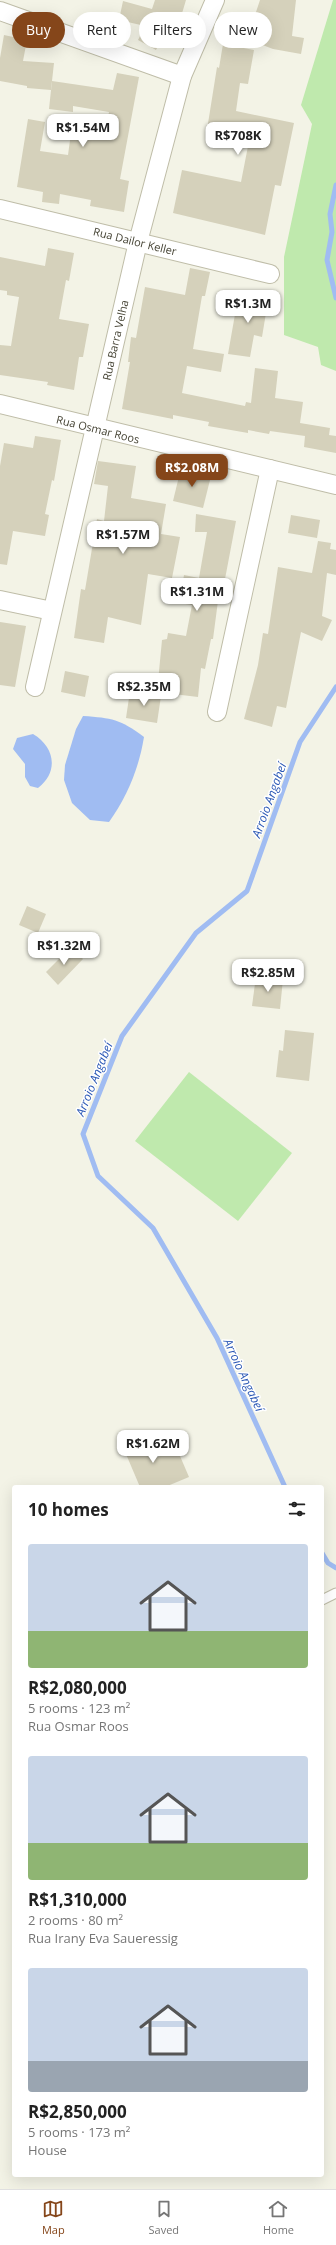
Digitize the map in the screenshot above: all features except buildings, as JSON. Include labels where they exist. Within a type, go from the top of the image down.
[{"type":"street","name":"Rua Barra Velha","points":[[35,687],[138,242],[182,76],[215,0]]},
{"type":"street","points":[[0,11],[182,76]]},
{"type":"street","name":"Rua Dailor Keller","points":[[0,209],[270,274]]},
{"type":"street","name":"Rua Osmar Roos","points":[[0,404],[94,428],[336,485]]},
{"type":"street","points":[[217,712],[270,469]]},
{"type":"street","points":[[0,600],[52,611]]},
{"type":"lane","points":[[324,1599],[336,1593]]},
{"type":"green space","points":[[333,0],[336,0],[336,371],[321,365],[318,347],[284,335],[284,257],[312,124],[301,105]]},
{"type":"green space","points":[[189,1072],[292,1153],[238,1221],[135,1141]]},
{"type":"water","points":[[83,716],[115,720],[128,726],[144,737],[139,760],[127,792],[109,822],[90,820],[72,803],[64,780],[65,765],[76,729]]},
{"type":"water","points":[[33,734],[46,746],[52,760],[49,775],[45,782],[38,788],[30,786],[25,777],[25,764],[13,749],[17,738]]},
{"type":"waterway","name":"Arroio Angabeí","points":[[336,185],[330,214],[332,232],[327,260],[336,298]]},
{"type":"waterway","name":"Arroio Angabeí","points":[[284,1485],[217,1338],[153,1228],[98,1176],[83,1134],[122,1036],[196,933],[247,891],[300,742],[336,687]]},
{"type":"waterway","name":"Arroio Angabeí","points":[[324,1556],[328,1563],[336,1568]]}]
